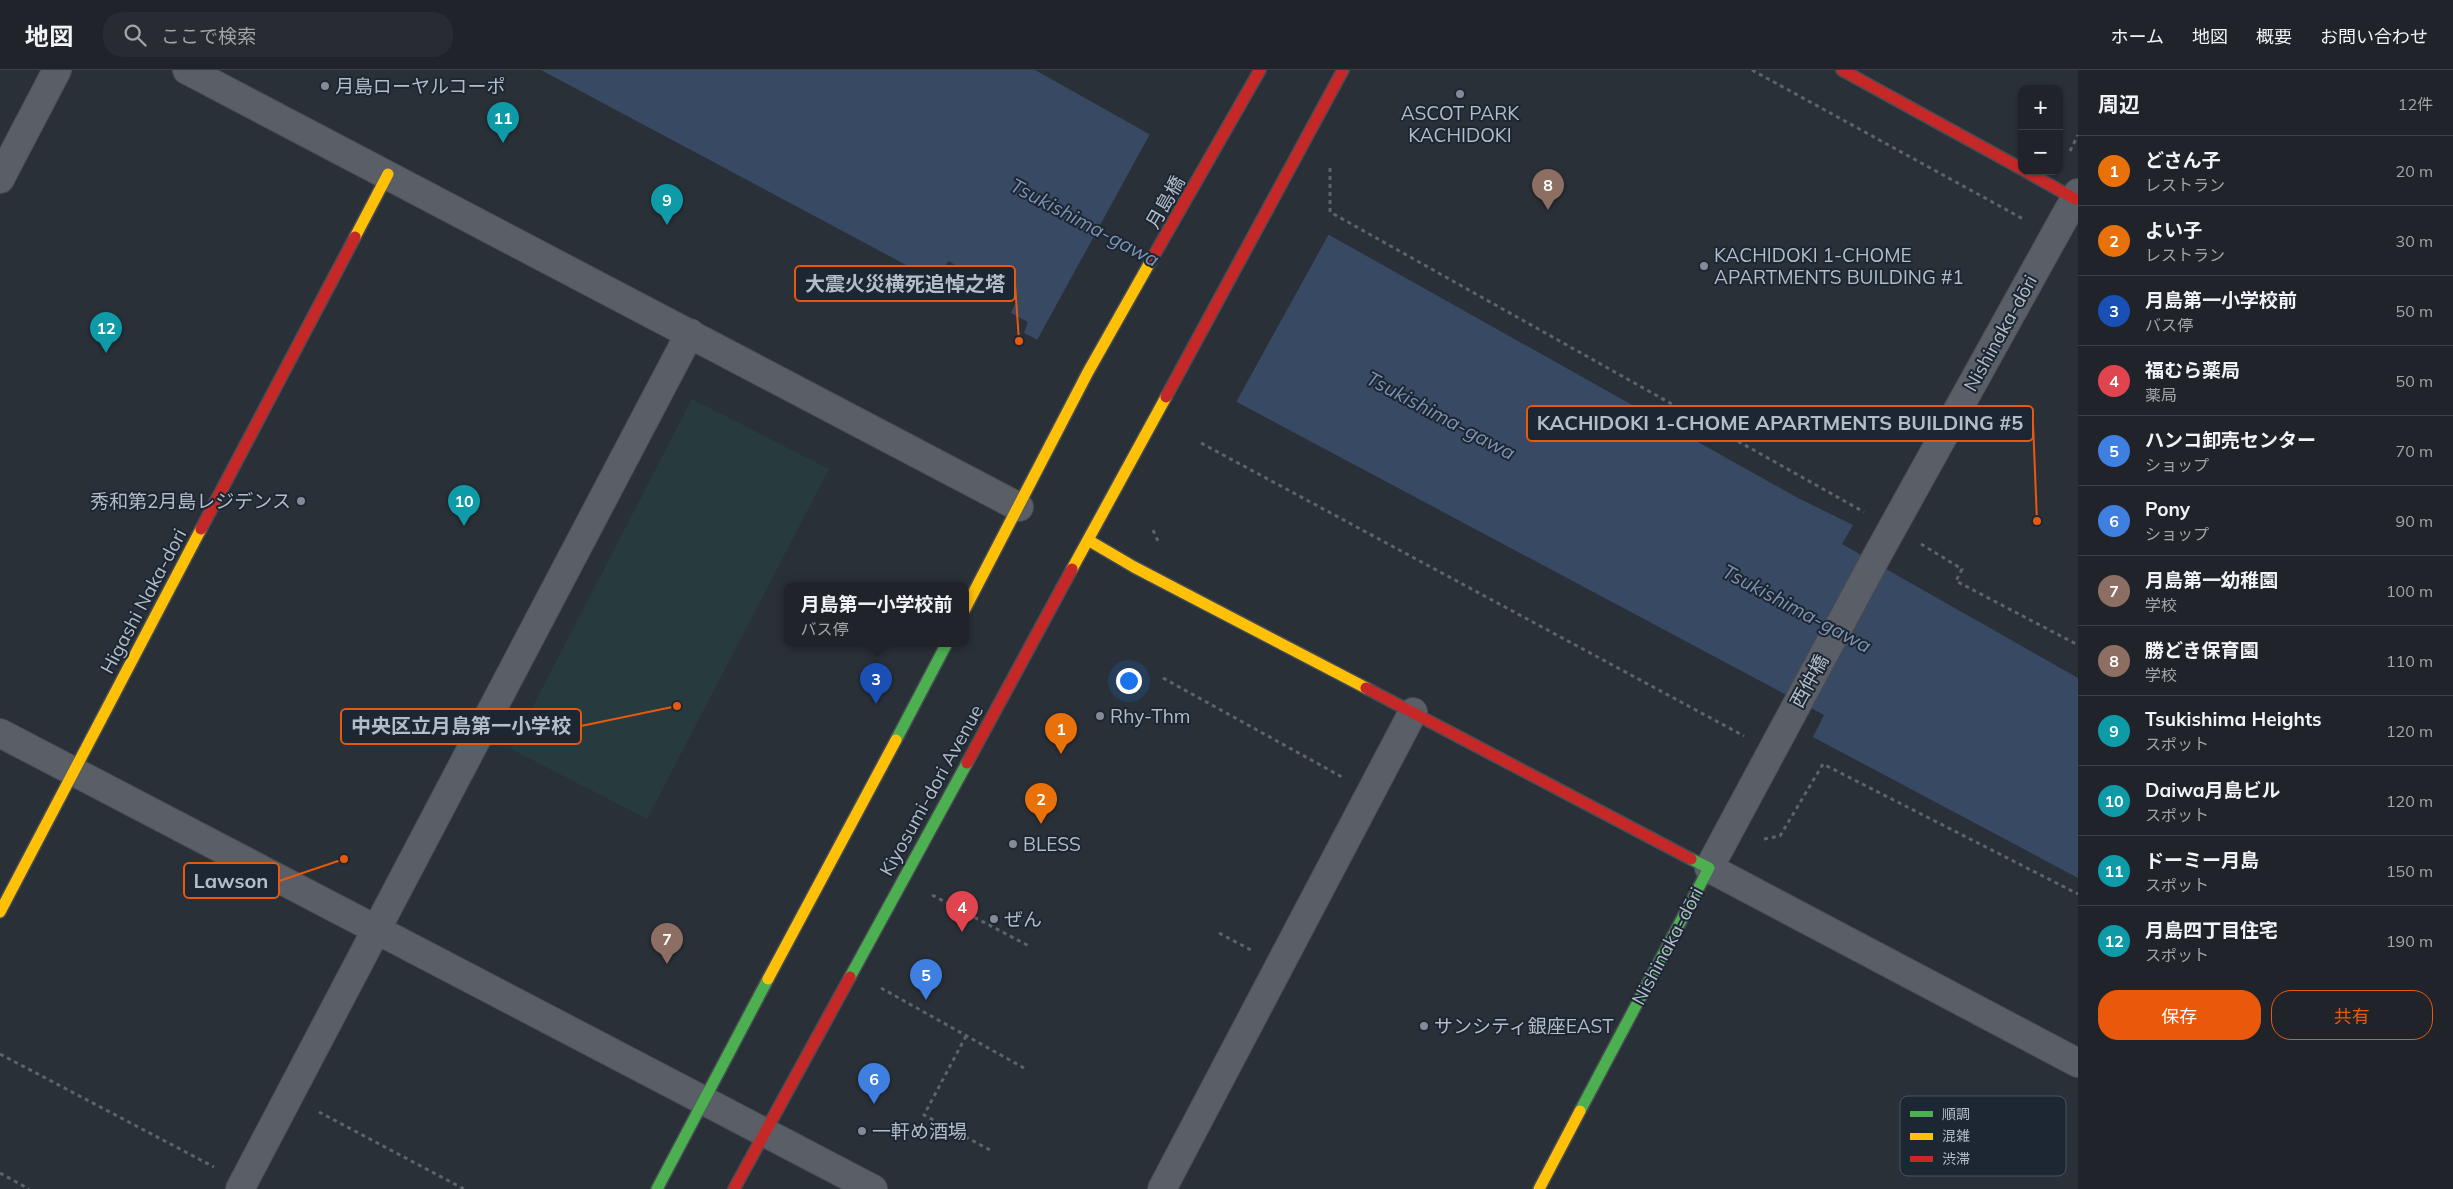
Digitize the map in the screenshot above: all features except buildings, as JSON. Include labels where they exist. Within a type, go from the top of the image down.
[{"type":"main road","name":"月島橋","points":[[1019,507],[1088,372],[1260,70]]},
{"type":"main road","name":"Kiyosumi-dori Avenue","points":[[734,1189],[1280,190],[1343,70]]},
{"type":"main road","points":[[1842,70],[2018,167]]},
{"type":"main road","name":"Higashi Naka-dori","points":[[0,912],[388,174]]},
{"type":"main road","points":[[2033,175],[2076,196]]},
{"type":"main road","points":[[969,601],[1019,507]]},
{"type":"main road","points":[[1088,540],[1134,567],[1709,868]]},
{"type":"main road","points":[[657,1189],[945,647]]},
{"type":"main road","name":"Nishinaka-dōri","points":[[1539,1189],[1709,868]]},
{"type":"street","points":[[0,179],[57,70]]},
{"type":"street","points":[[187,70],[1019,507]]},
{"type":"street","name":"Nishinaka-dōri","points":[[1879,552],[2076,196]]},
{"type":"street","points":[[242,1186],[690,333]]},
{"type":"street","name":"西仲橋","points":[[1776,741],[1879,552]]},
{"type":"street","points":[[1162,1189],[1413,712]]},
{"type":"street","points":[[0,733],[703,1102],[873,1189]]},
{"type":"street","name":"Nishinaka-dōri","points":[[1709,868],[1776,741]]},
{"type":"street","points":[[1709,868],[2078,1063]]},
{"type":"path","points":[[1752,70],[2033,224]]},
{"type":"path","points":[[2070,151],[2078,136]]},
{"type":"path","points":[[1330,162],[1330,212],[1892,528]]},
{"type":"path","points":[[1201,443],[1776,741]]},
{"type":"path","points":[[1916,542],[1962,569],[1956,581],[2078,646]]},
{"type":"path","points":[[1163,678],[1371,793]]},
{"type":"path","points":[[1760,840],[1780,836],[1823,764],[2078,894]]},
{"type":"path","points":[[902,880],[1029,946]]},
{"type":"path","points":[[852,972],[1024,1068]]},
{"type":"path","points":[[966,1036],[924,1116],[992,1152]]},
{"type":"path","points":[[0,1054],[242,1186]]},
{"type":"path","points":[[289,1096],[464,1189]]},
{"type":"path","points":[[0,1173],[29,1189]]},
{"type":"green space","points":[[692,399],[829,469],[647,819],[511,749]]},
{"type":"water","name":"Tsukishima-gawa","points":[[541,70],[1035,70],[1798,498],[1853,525],[1842,544],[2078,678],[2078,878],[1813,737],[1824,715],[1235,401],[1217,432],[1024,333],[1028,322],[1011,313],[1018,298],[948,261],[938,282]]},
{"type":"pier","points":[[1151,132],[1330,232],[1218,435],[1036,342]]},
{"type":"traffic: fast","points":[[896,740],[945,647]]},
{"type":"traffic: fast","points":[[850,977],[967,763]]},
{"type":"traffic: fast","points":[[1580,1111],[1709,868],[1691,859]]},
{"type":"traffic: fast","points":[[657,1189],[768,979]]},
{"type":"traffic: slow","points":[[355,237],[388,174]]},
{"type":"traffic: slow","points":[[969,601],[1088,372],[1153,257]]},
{"type":"traffic: slow","points":[[1072,569],[1166,397]]},
{"type":"traffic: slow","points":[[0,912],[201,529]]},
{"type":"traffic: slow","points":[[1088,540],[1134,567],[1366,688]]},
{"type":"traffic: slow","points":[[768,979],[896,740]]},
{"type":"traffic: slow","points":[[1539,1189],[1580,1111]]},
{"type":"traffic: jam","points":[[1153,257],[1260,70]]},
{"type":"traffic: jam","points":[[1166,397],[1343,70]]},
{"type":"traffic: jam","points":[[1842,70],[2018,167]]},
{"type":"traffic: jam","points":[[2032,175],[2075,199]]},
{"type":"traffic: jam","points":[[201,529],[355,237]]},
{"type":"traffic: jam","points":[[967,763],[1072,569]]},
{"type":"traffic: jam","points":[[1366,688],[1691,859]]},
{"type":"traffic: jam","points":[[734,1189],[850,977]]},
{"type":"place","name":"月島ローヤルコーポ","points":[[325,86]]},
{"type":"place","name":"ASCOT PARK KACHIDOKI","points":[[1460,94]]},
{"type":"place","name":"ドーミー月島","points":[[503,143]]},
{"type":"place","name":"勝どき保育園","points":[[1548,210]]},
{"type":"place","name":"Tsukishima Heights","points":[[667,225]]},
{"type":"place","name":"KACHIDOKI 1-CHOME APARTMENTS BUILDING #1","points":[[1704,266]]},
{"type":"place","name":"大震火災横死追悼之塔","points":[[1019,341]]},
{"type":"place","name":"月島四丁目住宅","points":[[106,353]]},
{"type":"place","name":"秀和第2月島レジデンス","points":[[301,501]]},
{"type":"place","name":"KACHIDOKI 1-CHOME APARTMENTS BUILDING #5","points":[[2037,521]]},
{"type":"place","name":"Daiwa月島ビル","points":[[464,526]]},
{"type":"place","name":"月島第一小学校前","points":[[876,704]]},
{"type":"place","name":"中央区立月島第一小学校","points":[[677,706]]},
{"type":"place","name":"Rhy-Thm","points":[[1100,716]]},
{"type":"place","name":"どさん子","points":[[1061,754]]},
{"type":"place","name":"よい子","points":[[1041,824]]},
{"type":"place","name":"BLESS","points":[[1013,844]]},
{"type":"place","name":"Lawson","points":[[344,859]]},
{"type":"place","name":"ぜん","points":[[994,919]]},
{"type":"place","name":"福むら薬局","points":[[962,932]]},
{"type":"place","name":"月島第一幼稚園","points":[[667,964]]},
{"type":"place","name":"ハンコ卸売センター","points":[[926,1000]]},
{"type":"place","name":"サンシティ銀座EAST","points":[[1424,1026]]},
{"type":"place","name":"Pony","points":[[874,1104]]},
{"type":"place","name":"一軒め酒場","points":[[862,1131]]}]
